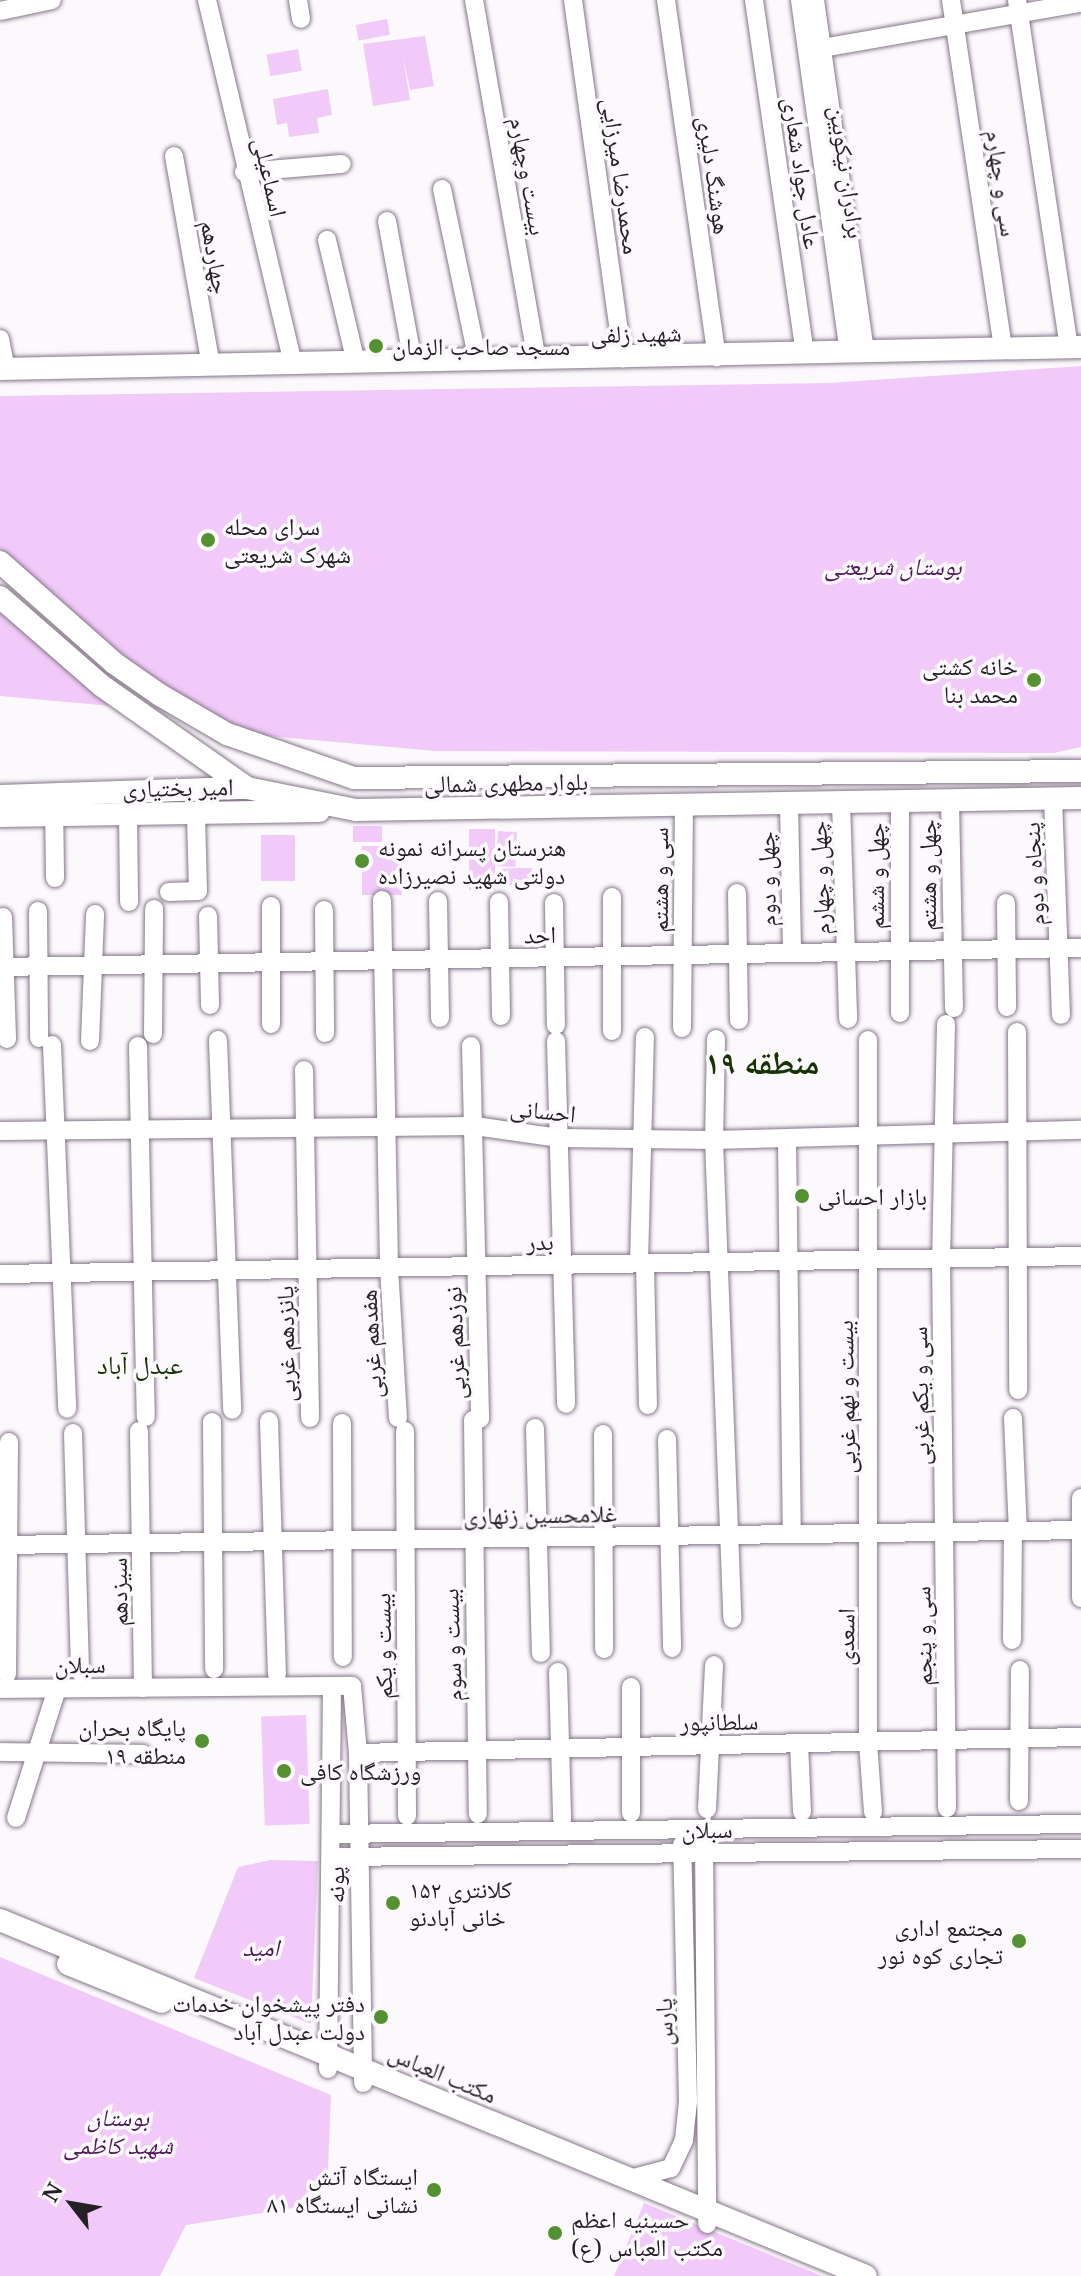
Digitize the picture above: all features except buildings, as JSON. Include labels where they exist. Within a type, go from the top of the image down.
[{"type":"main road","name":"شهید زلفی","points":[[3,369],[717,357],[857,350],[1077,349]]},
{"type":"main road","name":"بلوار مطهری شمالی","points":[[0,562],[114,663],[160,695],[227,734],[354,778],[1081,771]]},
{"type":"main road","name":"بلوار مطهری شمالی","points":[[0,597],[102,686],[247,788],[356,810],[1081,798]]},
{"type":"main road","points":[[1040,769],[1081,758]]},
{"type":"main road","name":"امیر بختیاری","points":[[0,816],[54,805],[247,788]]},
{"type":"main road","name":"امیر بختیاری","points":[[0,796],[128,814],[356,810]]},
{"type":"main road","points":[[1053,798],[1081,809]]},
{"type":"main road","name":"مکتب العباس","points":[[0,1920],[328,2062]]},
{"type":"main road","name":"مکتب العباس","points":[[0,1936],[328,2062],[709,2218],[866,2276]]},
{"type":"main road","name":"مکتب العباس","points":[[445,2109],[630,2179],[834,2276]]},
{"type":"street","points":[[0,11],[52,0]]},
{"type":"street","name":"اسماعیلی","points":[[207,0],[244,172],[293,364]]},
{"type":"street","name":"بیست وچهارم","points":[[474,0],[537,360]]},
{"type":"street","name":"محمدرضا میرزایی","points":[[573,0],[623,359]]},
{"type":"street","name":"هوشنگ دلیری","points":[[666,0],[717,357]]},
{"type":"street","name":"عادل جواد شعاری","points":[[754,0],[805,353]]},
{"type":"street","name":"برادران نیکوبین","points":[[800,0],[857,350]]},
{"type":"street","name":"برادران نیکوبین","points":[[815,0],[857,350]]},
{"type":"street","name":"سی و چهارم","points":[[951,0],[1003,348]]},
{"type":"street","points":[[822,48],[955,25],[1018,7],[1081,3]]},
{"type":"street","points":[[1018,7],[1077,349]]},
{"type":"street","name":"چهاردهم","points":[[174,156],[211,366]]},
{"type":"street","points":[[244,172],[342,164]]},
{"type":"street","points":[[442,189],[478,361]]},
{"type":"street","points":[[387,221],[413,362]]},
{"type":"street","points":[[327,240],[356,363]]},
{"type":"street","points":[[0,339],[3,369]]},
{"type":"street","name":"پنجاه و دوم","points":[[1053,798],[1061,1015]]},
{"type":"street","name":"چهل و ششم","points":[[900,800],[900,1013]]},
{"type":"street","name":"چهل و هشتم","points":[[941,1134],[950,1016],[950,800]]},
{"type":"street","name":"چهل و چهارم","points":[[841,803],[848,1019]]},
{"type":"street","name":"چهل و دوم","points":[[789,804],[792,953]]},
{"type":"street","points":[[54,805],[55,878]]},
{"type":"street","name":"سی و هشتم","points":[[682,1028],[684,806]]},
{"type":"street","points":[[169,892],[198,891],[196,813]]},
{"type":"street","points":[[128,814],[129,902]]},
{"type":"street","points":[[737,893],[739,1020]]},
{"type":"street","points":[[612,897],[615,956],[612,1031]]},
{"type":"street","name":"هفدهم غربی","points":[[382,900],[387,1028],[389,1267],[402,1425],[404,1539]]},
{"type":"street","points":[[438,901],[440,1018]]},
{"type":"street","points":[[499,902],[497,958],[501,1016]]},
{"type":"street","points":[[554,903],[566,1404]]},
{"type":"street","points":[[1006,903],[1007,1007]]},
{"type":"street","points":[[271,906],[271,1024]]},
{"type":"street","points":[[153,1034],[154,909]]},
{"type":"street","points":[[324,910],[325,1033]]},
{"type":"street","points":[[38,911],[38,966],[55,1130],[67,1409]]},
{"type":"street","points":[[90,1041],[95,914]]},
{"type":"street","points":[[208,916],[210,1005]]},
{"type":"street","points":[[3,917],[1,967],[7,1039]]},
{"type":"street","name":"احد","points":[[1,967],[1081,948]]},
{"type":"street","points":[[1017,1032],[1018,1390]]},
{"type":"street","points":[[645,1037],[639,1140],[648,1405]]},
{"type":"street","points":[[716,1039],[714,1140],[727,1419],[732,1619]]},
{"type":"street","points":[[218,1040],[223,1270],[232,1410]]},
{"type":"street","name":"بیست و نهم غربی","points":[[868,1040],[866,1260],[871,1533]]},
{"type":"street","points":[[138,1046],[144,1272],[141,1543]]},
{"type":"street","name":"نوزدهم غربی","points":[[471,1046],[475,1126],[477,1420],[472,1539]]},
{"type":"street","name":"پانزدهم غربی","points":[[304,1070],[310,1418]]},
{"type":"street","name":"احسانی","points":[[0,1131],[475,1126],[559,1138],[787,1140],[1081,1130]]},
{"type":"street","name":"سی و یکم غربی","points":[[941,1134],[945,1532]]},
{"type":"street","points":[[787,1140],[793,1402],[789,1417],[792,1534]]},
{"type":"street","name":"بدر","points":[[0,1274],[1081,1256]]},
{"type":"street","points":[[1012,1640],[1016,1531],[1013,1418]]},
{"type":"street","points":[[269,1421],[277,1674]]},
{"type":"street","points":[[212,1422],[210,1542],[214,1669]]},
{"type":"street","points":[[342,1423],[343,1657]]},
{"type":"street","points":[[535,1428],[541,1653]]},
{"type":"street","points":[[73,1433],[80,1672]]},
{"type":"street","points":[[603,1434],[604,1649]]},
{"type":"street","points":[[667,1439],[672,1648]]},
{"type":"street","points":[[4,1682],[3,1545],[9,1442]]},
{"type":"street","points":[[1081,1498],[1081,1598]]},
{"type":"street","name":"غلامحسین زنهاری","points":[[3,1545],[1081,1530]]},
{"type":"street","name":"سی و پنجم","points":[[945,1532],[947,1808]]},
{"type":"street","name":"اسعدی","points":[[868,1742],[871,1533]]},
{"type":"street","name":"بیست و یکم","points":[[404,1539],[407,1816]]},
{"type":"street","name":"بیست و سوم","points":[[472,1539],[478,1814]]},
{"type":"street","name":"سیزدهم","points":[[141,1543],[143,1688]]},
{"type":"street","points":[[707,1809],[714,1665]]},
{"type":"street","points":[[1019,1801],[1020,1670]]},
{"type":"street","points":[[558,1672],[562,1819]]},
{"type":"street","name":"سبلان","points":[[4,1682],[57,1689],[352,1686]]},
{"type":"street","name":"پونه","points":[[328,2062],[334,1857],[332,1686]]},
{"type":"street","name":"پونه","points":[[352,1686],[358,1753],[363,2076]]},
{"type":"street","points":[[631,1687],[631,1813]]},
{"type":"street","points":[[16,1818],[57,1689]]},
{"type":"street","name":"سلطانپور","points":[[358,1753],[1081,1737]]},
{"type":"street","points":[[868,1742],[873,1812]]},
{"type":"street","points":[[799,1743],[802,1812]]},
{"type":"street","points":[[0,1752],[143,1754]]},
{"type":"street","name":"سبلان","points":[[334,1834],[1081,1824]]},
{"type":"street","name":"پارس","points":[[703,1829],[709,2218]]},
{"type":"street","name":"پارس","points":[[630,2179],[671,2168],[684,2140],[688,2101],[684,1853],[679,1830]]},
{"type":"street","name":"سبلان","points":[[334,1857],[1081,1849]]},
{"type":"street","points":[[688,2101],[709,2102]]},
{"type":"green space","points":[[387,19],[390,35],[359,41],[356,25]]},
{"type":"green space","points":[[425,36],[434,86],[410,90],[403,56],[410,100],[373,106],[363,44]]},
{"type":"green space","points":[[298,49],[302,71],[270,76],[266,55]]},
{"type":"green space","points":[[328,89],[332,115],[317,118],[319,133],[289,137],[287,123],[277,125],[273,99]]},
{"type":"green space","name":"بوستان شریعتی","points":[[1081,366],[1081,747],[1054,753],[435,751],[257,735],[171,698],[0,549],[0,396],[829,383]]},
{"type":"green space","points":[[0,610],[74,676],[111,706],[0,696]]},
{"type":"green space","points":[[353,826],[382,826],[382,842],[353,842]]},
{"type":"green space","points":[[469,829],[495,829],[495,890],[469,890]]},
{"type":"green space","points":[[498,831],[517,832],[515,867],[496,866]]},
{"type":"green space","points":[[261,835],[295,835],[295,881],[261,881]]},
{"type":"green space","points":[[362,846],[402,846],[402,895],[362,895]]},
{"type":"green space","points":[[532,868],[533,884],[501,885],[500,869]]},
{"type":"green space","name":"ورزشگاه کافی","points":[[306,1715],[310,1824],[265,1826],[261,1717]]},
{"type":"green space","name":"امید","points":[[271,1860],[318,1861],[311,2024],[194,1978],[238,1867]]},
{"type":"green space","name":"بوستان شهید کاظمی","points":[[0,1957],[331,2095],[328,2170],[293,2208],[186,2225],[160,2276],[0,2276]]},
{"type":"green space","points":[[644,2203],[822,2276],[614,2276]]},
{"type":"place","name":"مسجد صاحب الزمان","points":[[376,346]]},
{"type":"place","name":"سرای محله شهرک شریعتی","points":[[208,540]]},
{"type":"place","name":"خانه کشتی محمد بنا","points":[[1034,680]]},
{"type":"place","name":"هنرستان پسرانه نمونه دولتی شهید نصیرزاده","points":[[362,861]]},
{"type":"place","name":"بازار احسانی","points":[[802,1196]]},
{"type":"place","name":"پایگاه بحران منطقه ۱۹","points":[[202,1741]]},
{"type":"place","name":"ورزشگاه کافی","points":[[284,1771]]},
{"type":"place","name":"کلانتری ۱۵۲ خانی آبادنو","points":[[393,1903]]},
{"type":"place","name":"مجتمع اداری تجاری کوه نور","points":[[1019,1941]]},
{"type":"place","name":"دفتر پیشخوان خدمات دولت عبدل آباد","points":[[381,2017]]},
{"type":"place","name":"ایستگاه آتش نشانی ایستگاه ۸۱","points":[[434,2190]]},
{"type":"place","name":"حسینیه اعظم مکتب العباس (ع)","points":[[555,2233]]},
{"type":"district","name":"منطقه ۱۹","points":[[762,1062]]},
{"type":"district","name":"عبدل آباد","points":[[140,1365]]}]
